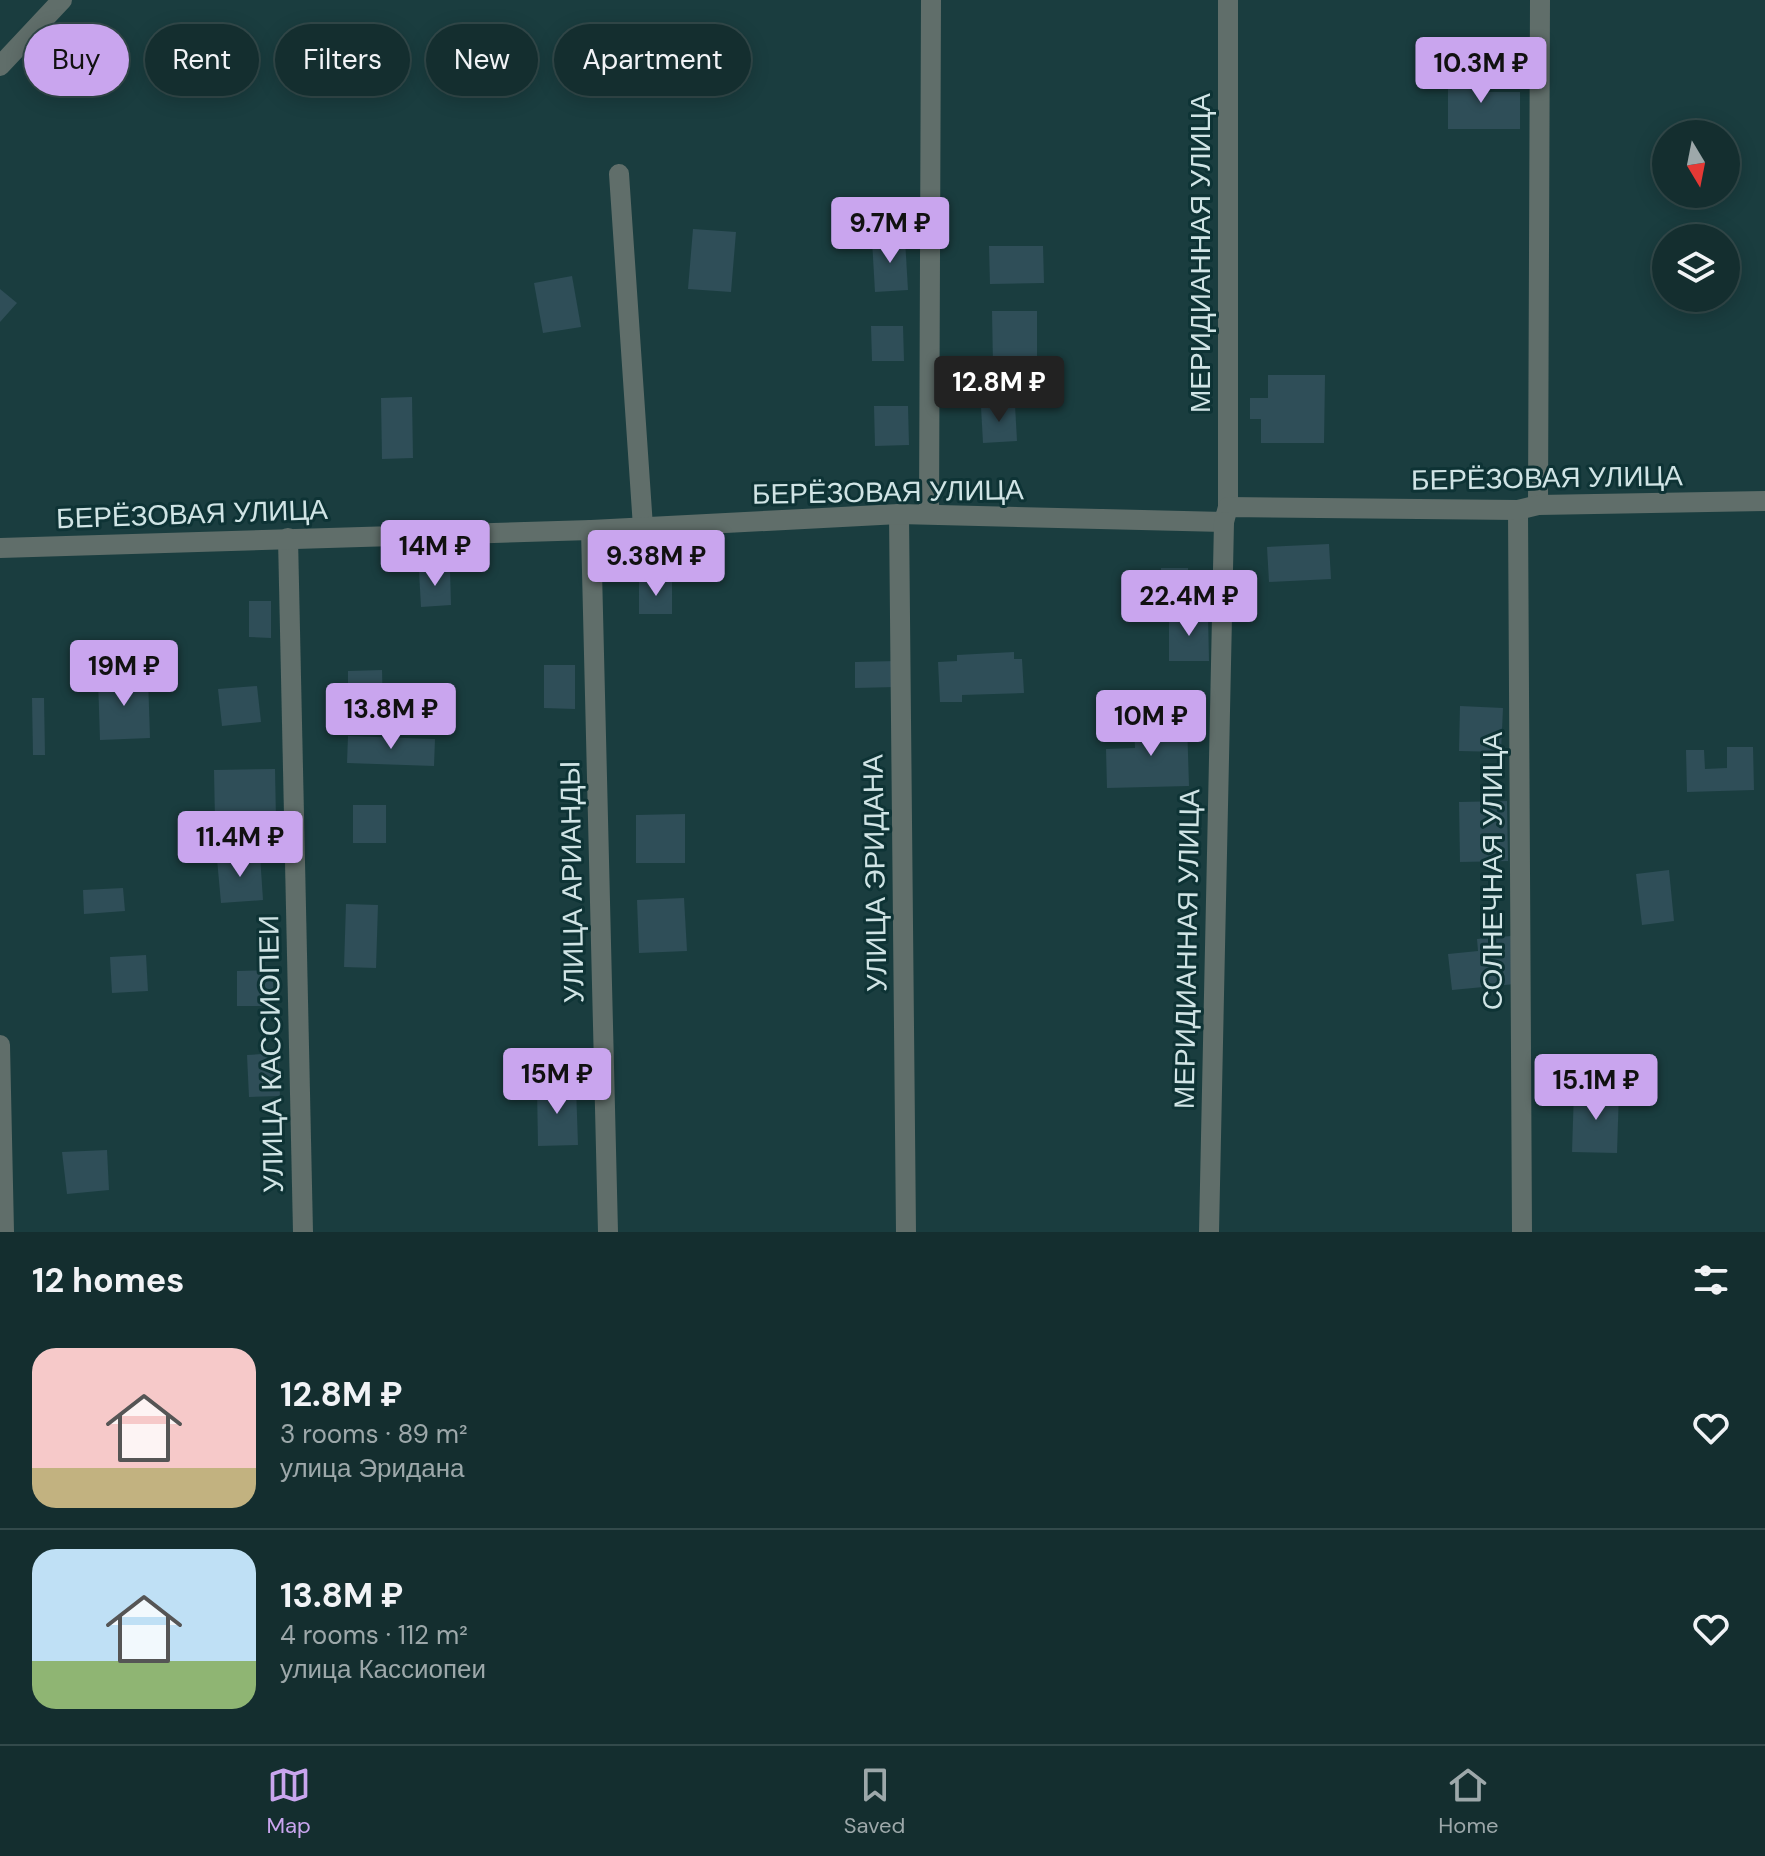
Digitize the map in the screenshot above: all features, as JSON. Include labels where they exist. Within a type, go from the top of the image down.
[{"type":"street","points":[[0,66],[62,0]]},
{"type":"street","points":[[929,514],[931,0]]},
{"type":"street","name":"МЕРИДИАННАЯ УЛИЦА","points":[[1209,1232],[1226,515],[1228,0]]},
{"type":"street","name":"СОЛНЕЧНАЯ УЛИЦА","points":[[1522,1232],[1528,508],[1540,0]]},
{"type":"street","points":[[619,174],[643,527]]},
{"type":"street","name":"БЕРЁЗОВАЯ УЛИЦА","points":[[0,548],[591,530],[899,514],[1226,515],[1765,501]]},
{"type":"street","name":"УЛИЦА ЭРИДАНА","points":[[899,514],[906,1232]]},
{"type":"street","name":"УЛИЦА АРИАНДЫ","points":[[591,530],[608,1232]]},
{"type":"street","name":"УЛИЦА КАССИОПЕИ","points":[[288,538],[303,1232]]},
{"type":"street","points":[[0,1045],[4,1232]]},
{"type":"building","points":[[1488,75],[1488,92],[1520,92],[1520,129],[1448,129],[1448,76]]},
{"type":"building","points":[[693,229],[736,232],[731,292],[688,289]]},
{"type":"building","points":[[905,239],[908,290],[875,292],[872,240]]},
{"type":"building","points":[[989,246],[1043,246],[1044,283],[990,284]]},
{"type":"building","points":[[572,276],[581,327],[543,333],[534,283]]},
{"type":"building","points":[[0,289],[17,303],[0,322]]},
{"type":"building","points":[[992,311],[1037,311],[1037,366],[993,366]]},
{"type":"building","points":[[871,326],[903,326],[904,361],[872,361]]},
{"type":"building","points":[[1268,375],[1325,375],[1324,443],[1261,443],[1261,419],[1250,419],[1250,398],[1268,398]]},
{"type":"building","points":[[412,397],[413,458],[382,459],[381,398]]},
{"type":"building","points":[[1015,405],[1017,441],[983,443],[981,407]]},
{"type":"building","points":[[874,406],[908,406],[909,445],[875,446]]},
{"type":"building","points":[[1329,544],[1331,579],[1269,582],[1267,547]]},
{"type":"building","points":[[1161,568],[1188,568],[1188,610],[1161,610]]},
{"type":"building","points":[[450,570],[451,605],[421,607],[419,571]]},
{"type":"building","points":[[639,582],[672,582],[672,614],[639,614]]},
{"type":"building","points":[[249,601],[271,601],[271,638],[249,637]]},
{"type":"building","points":[[1208,615],[1209,661],[1169,661],[1169,616]]},
{"type":"building","points":[[1014,652],[1014,659],[1022,659],[1024,693],[962,695],[962,702],[940,702],[938,662],[957,661],[957,655]]},
{"type":"building","points":[[896,661],[896,687],[855,688],[855,662]]},
{"type":"building","points":[[544,665],[575,665],[575,709],[544,708]]},
{"type":"building","points":[[382,670],[383,710],[348,710],[348,671]]},
{"type":"building","points":[[148,677],[150,738],[100,740],[98,679]]},
{"type":"building","points":[[257,686],[261,722],[222,726],[218,689]]},
{"type":"building","points":[[32,698],[44,698],[45,755],[33,755]]},
{"type":"building","points":[[1460,706],[1503,708],[1501,752],[1459,751]]},
{"type":"building","points":[[1187,722],[1189,786],[1107,788],[1106,749],[1135,748],[1134,723]]},
{"type":"building","points":[[348,736],[435,739],[434,766],[347,763]]},
{"type":"building","points":[[1727,747],[1753,747],[1754,790],[1687,792],[1686,750],[1704,750],[1705,769],[1727,768]]},
{"type":"building","points":[[275,769],[276,820],[215,821],[214,770]]},
{"type":"building","points":[[1507,801],[1508,861],[1460,862],[1459,802]]},
{"type":"building","points":[[353,805],[386,805],[386,843],[353,843]]},
{"type":"building","points":[[685,814],[685,863],[636,863],[636,815]]},
{"type":"building","points":[[260,855],[263,900],[221,903],[217,859]]},
{"type":"building","points":[[1669,870],[1674,921],[1642,925],[1636,874]]},
{"type":"building","points":[[123,888],[125,911],[84,914],[83,890]]},
{"type":"building","points":[[684,898],[687,951],[639,953],[637,900]]},
{"type":"building","points":[[346,904],[378,905],[376,968],[344,967]]},
{"type":"building","points":[[1511,936],[1515,984],[1452,990],[1448,954],[1478,951],[1477,939]]},
{"type":"building","points":[[146,955],[148,991],[112,993],[110,957]]},
{"type":"building","points":[[273,970],[273,1006],[237,1006],[237,971]]},
{"type":"building","points":[[278,1053],[280,1096],[249,1097],[247,1055]]},
{"type":"building","points":[[576,1086],[578,1145],[538,1146],[537,1087]]},
{"type":"building","points":[[1574,1090],[1619,1091],[1617,1153],[1572,1152]]},
{"type":"building","points":[[107,1150],[109,1190],[67,1194],[62,1152]]}]
